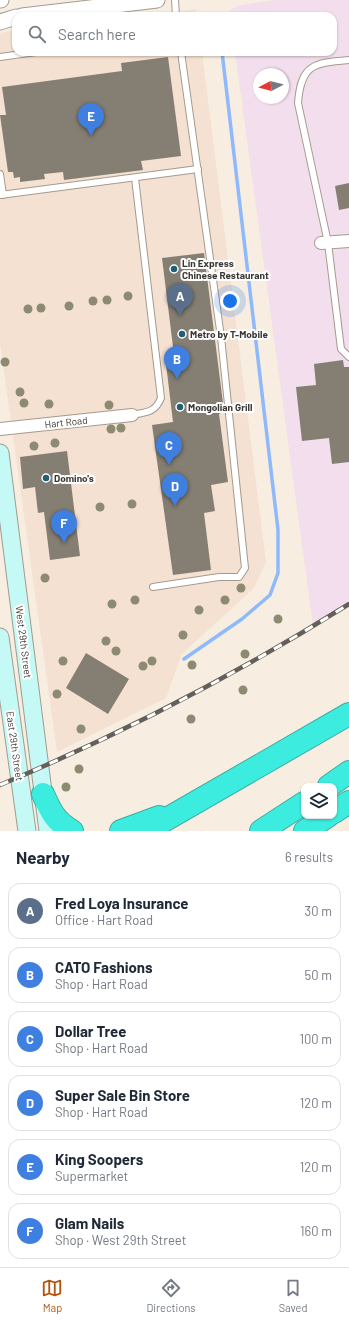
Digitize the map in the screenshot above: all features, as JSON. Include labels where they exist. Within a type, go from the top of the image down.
[{"type":"highway","points":[[146,831],[349,714]]},
{"type":"highway","points":[[333,783],[349,772]]},
{"type":"highway","points":[[43,794],[52,815],[62,825],[72,831]]},
{"type":"highway","points":[[337,810],[349,802]]},
{"type":"highway","points":[[262,831],[301,805]]},
{"type":"highway","points":[[121,831],[190,806]]},
{"type":"highway","points":[[305,831],[323,819]]},
{"type":"main road","name":"West 29th Street","points":[[0,453],[48,831]]},
{"type":"main road","name":"East 29th Street","points":[[0,637],[27,831]]},
{"type":"street","points":[[56,12],[157,0]]},
{"type":"street","points":[[0,22],[12,18]]},
{"type":"street","points":[[324,243],[349,241]]},
{"type":"street","name":"Hart Road","points":[[0,429],[132,415]]},
{"type":"lane","points":[[174,0],[176,12]]},
{"type":"lane","points":[[0,57],[12,55]]},
{"type":"lane","points":[[153,587],[219,577],[239,577],[246,568],[221,337],[182,56]]},
{"type":"lane","points":[[349,60],[322,63],[305,73],[299,85],[298,103],[324,243],[341,349],[349,357]]},
{"type":"lane","points":[[0,174],[2,195],[198,169]]},
{"type":"lane","points":[[132,415],[150,412],[158,406],[161,398],[135,178]]},
{"type":"shaded area","points":[[274,0],[349,0],[349,604],[313,626],[236,56],[337,56],[337,12],[230,12],[230,10],[240,5]]},
{"type":"shaded area","points":[[196,9],[196,12],[172,12]]},
{"type":"shaded area","points":[[12,31],[12,56],[203,56],[266,562],[254,588],[182,654],[166,698],[57,752],[0,343],[0,33]]},
{"type":"building","points":[[168,57],[181,156],[141,161],[143,170],[64,180],[63,172],[44,174],[45,179],[20,182],[20,177],[14,178],[13,172],[8,172],[0,115],[6,115],[2,87],[122,71],[121,63]]},
{"type":"building","points":[[349,183],[349,208],[339,210],[335,186]]},
{"type":"building","points":[[204,253],[224,411],[219,414],[228,482],[211,485],[215,511],[204,513],[211,570],[173,575],[152,425],[173,422],[166,364],[175,363],[162,258]]},
{"type":"building","points":[[343,360],[344,367],[349,367],[349,462],[332,464],[329,438],[302,441],[296,387],[316,385],[314,364]]},
{"type":"building","points":[[67,451],[80,556],[50,560],[44,512],[38,513],[35,487],[23,489],[20,457]]},
{"type":"building","points":[[86,653],[129,679],[108,714],[66,688]]},
{"type":"waterway","points":[[184,659],[242,619],[270,595],[278,573],[278,530],[222,56]]},
{"type":"railway","points":[[0,785],[90,745],[178,702],[264,655],[349,604]]},
{"type":"place","name":"King Soopers","points":[[91,136]]},
{"type":"place","name":"Lin Express Chinese Restaurant","points":[[174,269]]},
{"type":"place","name":"Fred Loya Insurance","points":[[180,316]]},
{"type":"place","name":"Metro by T-Mobile","points":[[182,334]]},
{"type":"place","name":"CATO Fashions","points":[[177,379]]},
{"type":"place","name":"Mongolian Grill","points":[[180,407]]},
{"type":"place","name":"Dollar Tree","points":[[169,465]]},
{"type":"place","name":"Domino's","points":[[46,478]]},
{"type":"place","name":"Super Sale Bin Store","points":[[175,506]]},
{"type":"place","name":"Glam Nails","points":[[64,543]]}]
